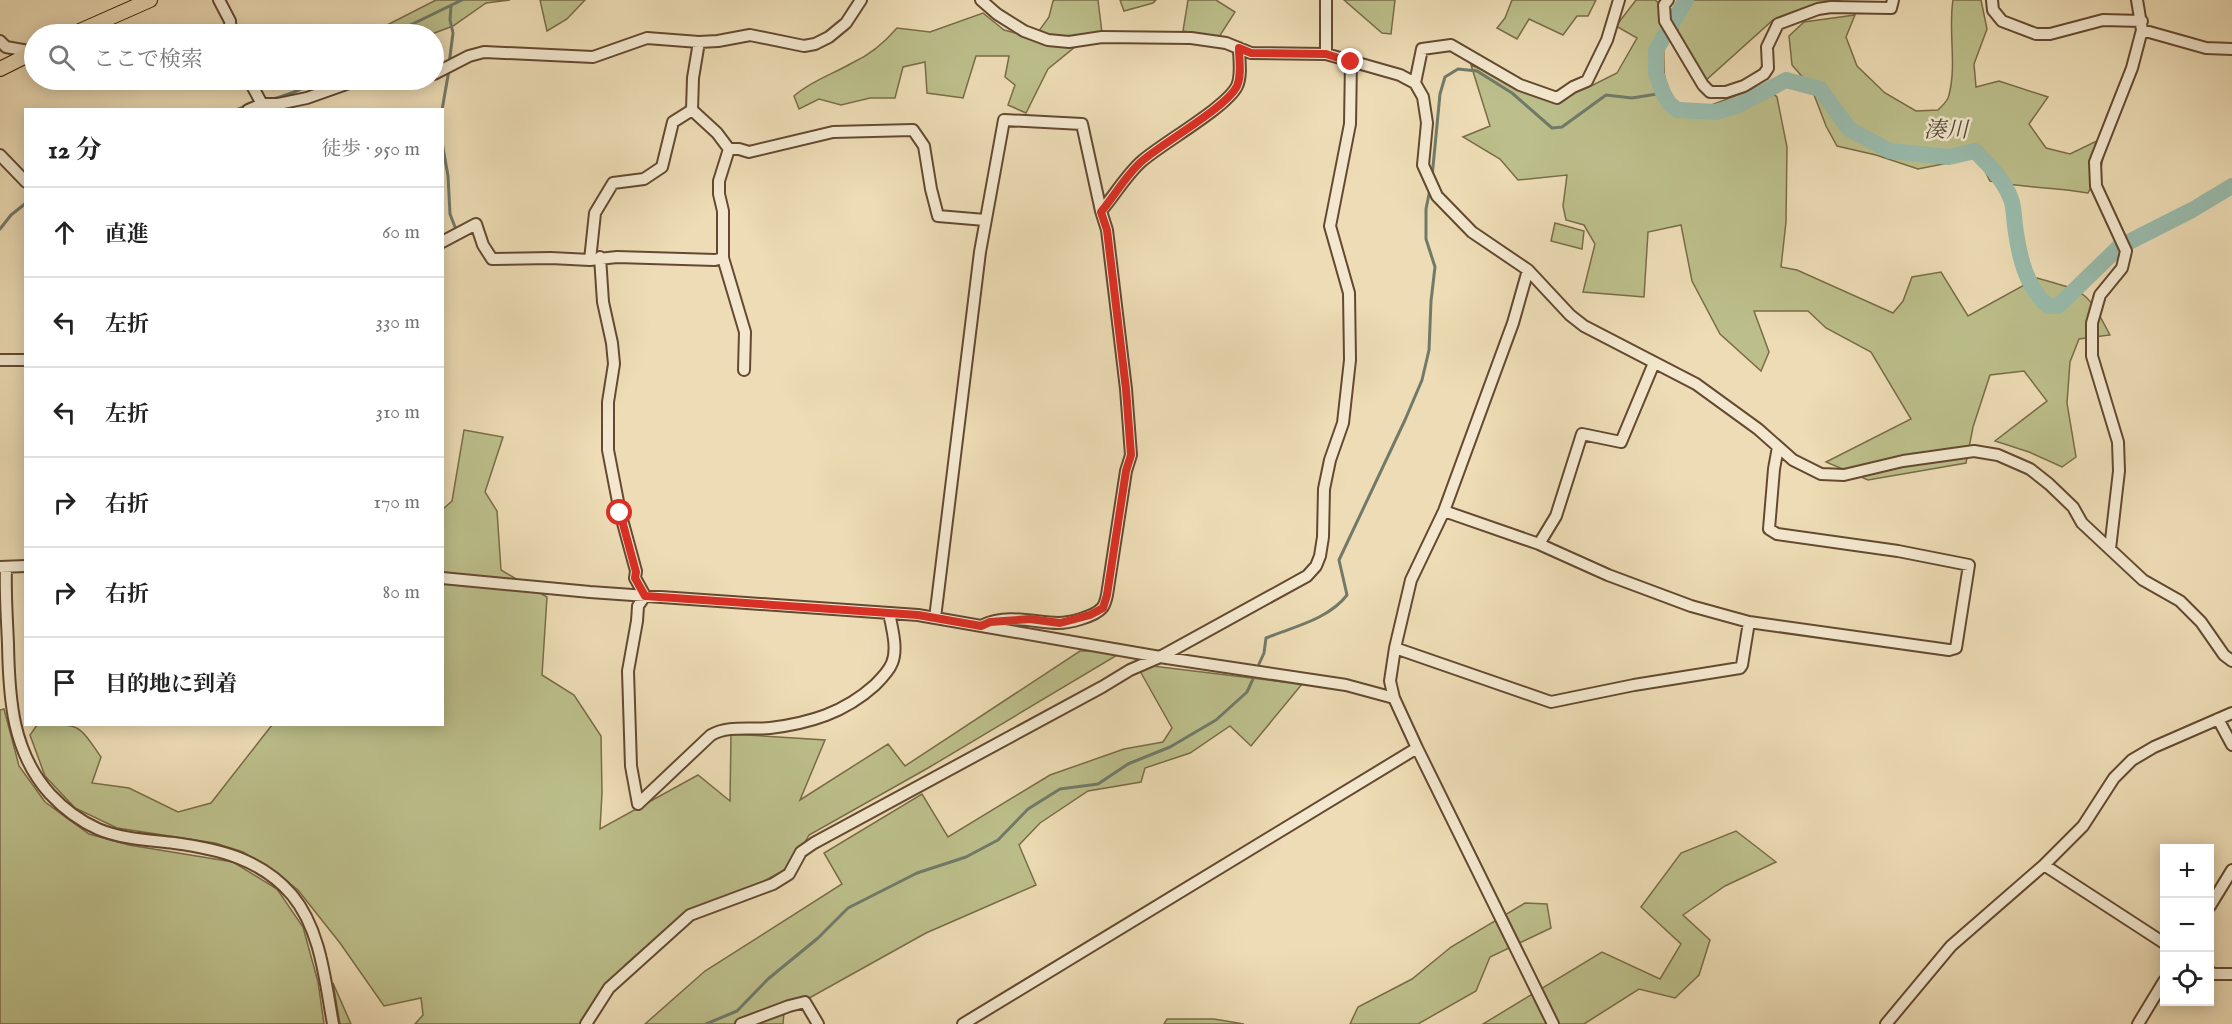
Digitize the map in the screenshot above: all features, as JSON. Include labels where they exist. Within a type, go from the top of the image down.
[{"type":"main road","points":[[96,24],[150,0]]},
{"type":"main road","points":[[0,69],[24,57]]},
{"type":"street","points":[[219,0],[230,24]]},
{"type":"street","points":[[444,69],[484,52],[593,57],[647,38],[699,42],[718,41],[750,34],[804,46],[815,44],[829,37],[846,23],[861,0]]},
{"type":"street","points":[[981,0],[997,14],[1024,31],[1048,40],[1069,42],[1102,37],[1191,38],[1226,43],[1251,53],[1326,54],[1400,75],[1415,84],[1423,98],[1427,123],[1423,165],[1437,196],[1472,232],[1528,270],[1570,315],[1584,326],[1696,384],[1758,429],[1793,460],[1821,474],[1844,476],[1903,461],[1974,451],[1998,456],[2030,469],[2073,507],[2082,523],[2143,580],[2180,601],[2202,622],[2224,655],[2232,662]]},
{"type":"street","points":[[1326,0],[1326,54]]},
{"type":"street","points":[[1415,84],[1422,50],[1451,45],[1520,85],[1557,98],[1587,81],[1607,40],[1619,0]]},
{"type":"street","points":[[1668,0],[1664,5],[1665,21],[1703,85],[1710,92],[1726,92],[1744,86],[1764,74],[1768,68],[1767,47],[1778,24],[1818,9],[1831,7],[1891,8],[1893,0]]},
{"type":"street","points":[[1992,0],[1993,10],[2002,21],[2036,33],[2058,32],[2103,20],[2142,25],[2206,48],[2232,49]]},
{"type":"street","points":[[2110,549],[2119,471],[2118,442],[2092,356],[2092,323],[2100,295],[2122,268],[2126,251],[2097,186],[2095,162],[2132,68],[2142,25],[2137,0]]},
{"type":"street","points":[[0,41],[6,47],[24,50]]},
{"type":"street","points":[[699,42],[693,78],[693,110],[717,133],[729,149]]},
{"type":"street","points":[[1101,212],[1141,162],[1214,110],[1231,94],[1238,85],[1239,48]]},
{"type":"street","points":[[586,1024],[609,988],[690,915],[773,884],[789,874],[801,852],[814,843],[1307,576],[1316,566],[1323,537],[1324,489],[1330,460],[1343,423],[1350,360],[1349,294],[1330,226],[1350,124],[1351,62]]},
{"type":"street","points":[[254,90],[262,104]]},
{"type":"street","points":[[253,108],[262,104],[276,107],[330,90]]},
{"type":"street","points":[[645,596],[635,578],[636,572],[620,513],[608,450],[608,402],[614,364],[595,259],[595,213],[613,183],[644,179],[662,167],[673,122],[693,110]]},
{"type":"street","points":[[935,618],[986,220],[1004,120],[1082,124],[1107,230],[1126,389],[1131,455],[1126,471],[1107,595],[1103,608],[1090,615],[1060,623],[1030,619],[990,622],[981,626]]},
{"type":"street","points":[[729,149],[749,152],[833,132],[913,130],[924,146],[938,216],[986,220]]},
{"type":"street","points":[[729,149],[719,181],[718,194],[723,211],[723,258],[745,332],[744,370]]},
{"type":"street","points":[[0,155],[24,180]]},
{"type":"street","points":[[444,241],[476,224],[483,245],[492,259],[715,261],[723,258]]},
{"type":"street","points":[[1528,270],[1513,323],[1444,511],[1411,580],[1395,648],[1390,681],[1394,698],[1417,748],[1553,1024]]},
{"type":"street","points":[[0,360],[24,360]]},
{"type":"street","points":[[1539,544],[1556,516],[1582,434],[1622,442],[1654,363]]},
{"type":"street","points":[[1444,511],[1539,544],[1608,575],[1691,606],[1749,622],[1949,650],[1956,648],[1969,565],[1777,534],[1769,529],[1778,447]]},
{"type":"street","points":[[24,566],[3,567],[10,699],[17,734],[26,758],[39,781],[60,805],[99,829],[132,837],[216,849],[253,864],[272,876],[292,896],[308,922],[320,956],[333,1024]]},
{"type":"street","points":[[444,579],[935,618],[1160,657],[1346,685],[1394,698]]},
{"type":"street","points":[[645,596],[638,606],[628,671],[631,766],[638,804],[718,731],[770,728],[806,721],[831,715],[862,697],[880,680],[892,663],[893,633],[889,613]]},
{"type":"street","points":[[1395,648],[1551,702],[1634,685],[1740,669],[1749,622]]},
{"type":"street","points":[[1886,1024],[1951,946],[2044,865],[2083,826],[2114,778],[2132,760],[2154,747],[2232,713]]},
{"type":"street","points":[[2218,719],[2232,745]]},
{"type":"street","points":[[963,1024],[1417,748]]},
{"type":"street","points":[[2044,865],[2160,940]]},
{"type":"street","points":[[2214,899],[2232,870]]},
{"type":"street","points":[[2214,974],[2232,974]]},
{"type":"street","points":[[2138,1024],[2160,988]]},
{"type":"street","points":[[741,1024],[805,1002],[818,1024]]},
{"type":"green space","points":[[436,0],[510,0],[486,3],[453,26],[444,29],[444,24],[389,24]]},
{"type":"green space","points":[[540,0],[585,0],[567,19],[547,31]]},
{"type":"green space","points":[[1055,0],[1098,0],[1102,33],[1075,47],[1048,69],[1026,113],[1008,105],[1015,85],[1005,77],[1009,56],[976,56],[963,98],[927,93],[925,62],[903,67],[895,98],[870,98],[841,105],[819,99],[799,109],[794,96],[815,82],[859,60],[882,44],[897,28],[930,32],[983,13],[1004,30],[1034,38],[1049,17]]},
{"type":"green space","points":[[1120,0],[1156,0],[1153,3],[1124,11]]},
{"type":"green space","points":[[1188,0],[1216,0],[1235,12],[1219,37],[1183,31]]},
{"type":"green space","points":[[1344,0],[1395,0],[1391,34],[1382,33]]},
{"type":"green space","points":[[1512,0],[1596,0],[1588,16],[1577,16],[1563,35],[1529,19],[1517,39],[1497,28],[1505,18]]},
{"type":"green space","points":[[1636,0],[1655,0],[1663,6],[1664,71],[1668,102],[1709,106],[1763,85],[1777,97],[1787,147],[1786,222],[1781,267],[1797,270],[1893,313],[1903,301],[1912,277],[1941,272],[1968,316],[2037,278],[2066,286],[2083,294],[2089,300],[2110,335],[2079,339],[2070,362],[2067,403],[2076,457],[2062,467],[2029,452],[1995,441],[2047,401],[2024,371],[1990,375],[1973,427],[1966,463],[1868,480],[1826,462],[1911,419],[1871,352],[1826,328],[1808,311],[1754,311],[1769,352],[1761,371],[1720,334],[1692,281],[1681,225],[1648,232],[1644,297],[1583,292],[1595,244],[1584,225],[1566,220],[1563,206],[1567,175],[1518,180],[1500,159],[1463,137],[1490,126],[1471,65],[1547,97],[1591,86],[1617,73],[1637,38],[1616,26]]},
{"type":"green space","points":[[1679,0],[1841,1],[1773,20],[1705,81],[1682,43],[1677,23]]},
{"type":"green space","points":[[1953,0],[1981,0],[1987,29],[1974,64],[1976,87],[1999,81],[2048,97],[2029,124],[2046,148],[2070,154],[2107,136],[2101,168],[2088,193],[1990,181],[1978,157],[1918,169],[1876,155],[1837,146],[1826,126],[1811,87],[1792,65],[1789,36],[1804,22],[1855,15],[1846,37],[1857,66],[1885,93],[1916,111],[1938,110],[1949,95],[1951,83]]},
{"type":"green space","points":[[1555,223],[1584,231],[1582,249],[1551,241]]},
{"type":"green space","points":[[464,430],[503,437],[485,492],[497,511],[501,570],[547,597],[542,675],[574,695],[601,736],[600,829],[698,775],[730,801],[731,734],[825,740],[800,800],[888,744],[905,766],[1080,651],[1124,651],[928,768],[809,835],[792,866],[751,888],[687,911],[625,965],[591,1013],[579,1024],[415,1024],[423,1015],[421,998],[384,1006],[340,943],[298,890],[274,871],[243,852],[215,843],[117,828],[75,808],[45,776],[30,735],[36,726],[76,727],[101,757],[92,783],[129,788],[178,812],[211,803],[271,726],[444,726],[444,508],[452,501]]},
{"type":"green space","points":[[1136,664],[1302,684],[1251,746],[1230,726],[1190,753],[1145,768],[1141,782],[1088,791],[1040,823],[1019,845],[1036,885],[926,933],[784,1012],[783,1024],[645,1024],[705,971],[842,884],[824,853],[922,794],[948,837],[1050,775],[1124,749],[1163,742],[1172,728]]},
{"type":"green space","points":[[4,709],[19,766],[45,802],[89,834],[129,845],[233,862],[277,889],[303,927],[318,982],[324,1024],[0,1024],[0,710]]},
{"type":"green space","points":[[1736,831],[1776,862],[1725,886],[1683,915],[1710,940],[1699,975],[1675,998],[1639,989],[1584,1024],[1483,1024],[1602,952],[1660,979],[1681,944],[1641,907],[1681,853]]},
{"type":"green space","points":[[1525,903],[1547,904],[1551,928],[1490,957],[1476,991],[1418,1024],[1350,1024],[1358,1007],[1412,979],[1451,947]]},
{"type":"green space","points":[[333,983],[351,1024],[340,1024]]},
{"type":"green space","points":[[1167,1019],[1214,1019],[1244,1024],[1164,1024]]},
{"type":"waterway","points":[[413,24],[462,0]]},
{"type":"waterway","name":"湊川","points":[[1686,0],[1656,50],[1656,73],[1663,93],[1677,110],[1716,112],[1739,105],[1786,80],[1820,89],[1849,129],[1890,151],[1949,157],[1975,151],[1996,173],[2008,192],[2013,205],[2024,269],[2034,289],[2048,306],[2058,306],[2119,247],[2192,210],[2232,186]]},
{"type":"waterway","points":[[449,64],[453,33],[450,20],[451,6]]},
{"type":"waterway","points":[[1432,177],[1440,94],[1445,77],[1458,69],[1477,71],[1512,93],[1552,128],[1562,127],[1606,95],[1632,98],[1663,93]]},
{"type":"waterway","points":[[442,108],[449,70]]},
{"type":"waterway","points":[[273,99],[299,90]]},
{"type":"waterway","points":[[241,108],[246,106]]},
{"type":"waterway","points":[[444,153],[450,214],[455,227]]},
{"type":"waterway","points":[[1259,664],[1264,653],[1266,638],[1321,616],[1347,595],[1339,560],[1405,420],[1422,380],[1429,350],[1435,267],[1426,239],[1426,209],[1430,189]]},
{"type":"waterway","points":[[0,229],[11,215],[24,205]]},
{"type":"waterway","points":[[706,1024],[737,1011],[768,979],[818,938],[848,908],[917,873],[966,857],[998,840],[1028,809],[1060,789],[1098,784],[1128,764],[1170,747],[1216,720],[1247,692],[1253,679]]},
{"type":"route","points":[[620,513],[636,572],[635,578],[645,596],[918,615],[981,626],[990,622],[1030,619],[1060,623],[1090,615],[1103,608],[1126,471],[1131,455],[1126,389],[1107,230],[1101,212],[1141,162],[1214,110],[1231,94],[1238,85],[1239,48],[1251,53],[1326,54],[1351,62]]}]
